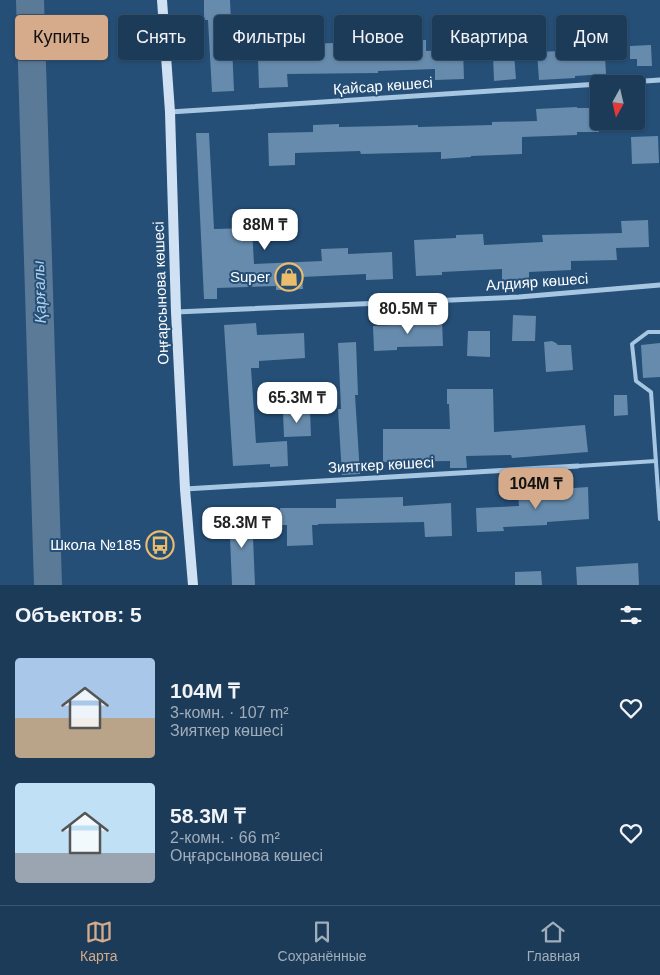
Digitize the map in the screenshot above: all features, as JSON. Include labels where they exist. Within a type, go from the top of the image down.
[{"type":"main road","name":"Оңғарсынова көшесі","points":[[162,0],[170,112],[176,312],[185,489],[193,585]]},
{"type":"street","name":"Қайсар көшесі","points":[[645,81],[660,80]]},
{"type":"street","name":"Қайсар көшесі","points":[[170,112],[590,85]]},
{"type":"street","name":"Алдияр көшесі","points":[[176,312],[519,297],[660,285]]},
{"type":"street","name":"Зияткер көшесі","points":[[185,489],[578,466]]},
{"type":"lane","points":[[660,332],[648,332],[632,344],[636,381],[651,392],[660,519]]},
{"type":"lane","points":[[578,466],[656,461]]},
{"type":"building","points":[[204,0],[230,0],[231,15],[214,15],[214,60],[233,60],[234,91],[212,92],[208,20],[204,20]]},
{"type":"building","points":[[422,40],[426,40],[426,51],[432,51],[432,60],[463,60],[464,79],[435,80],[435,69],[378,71],[378,73],[287,74],[288,87],[259,88],[258,60],[324,60],[324,43],[334,43],[334,60],[422,60]]},
{"type":"building","points":[[651,45],[652,66],[637,66],[637,59],[630,59],[630,46]]},
{"type":"building","points":[[556,51],[556,60],[605,60],[606,74],[539,80],[538,60],[546,60],[546,52]]},
{"type":"building","points":[[493,60],[514,60],[516,79],[494,81]]},
{"type":"building","points":[[590,108],[590,130],[599,130],[599,132],[577,132],[577,135],[522,137],[522,154],[441,159],[441,152],[361,154],[360,151],[295,153],[295,165],[269,166],[268,133],[313,132],[313,125],[339,124],[339,127],[418,125],[418,127],[492,125],[492,122],[537,121],[536,109]]},
{"type":"building","points":[[196,133],[209,133],[214,229],[252,228],[254,264],[322,261],[321,249],[348,248],[348,254],[392,252],[393,279],[366,280],[366,274],[302,277],[303,289],[276,290],[276,286],[217,288],[217,299],[204,299]]},
{"type":"building","points":[[658,136],[659,163],[632,164],[631,137]]},
{"type":"building","points":[[648,220],[649,247],[616,248],[617,260],[571,261],[571,270],[529,272],[529,279],[502,281],[502,269],[442,272],[442,275],[416,276],[414,240],[456,238],[456,235],[483,234],[484,245],[543,242],[542,235],[622,233],[621,221]]},
{"type":"building","points":[[513,315],[536,316],[535,341],[512,341]]},
{"type":"building","points":[[412,320],[442,320],[443,346],[397,347],[397,350],[374,351],[373,326],[412,324]]},
{"type":"building","points":[[256,323],[257,335],[304,333],[305,358],[259,361],[259,368],[251,368],[256,443],[287,441],[288,466],[270,467],[270,464],[233,466],[224,325]]},
{"type":"building","points":[[468,331],[490,331],[490,357],[467,356]]},
{"type":"building","points":[[552,341],[558,345],[571,345],[573,370],[546,372],[544,342]]},
{"type":"building","points":[[356,342],[358,395],[355,395],[360,474],[342,475],[338,409],[341,409],[338,343]]},
{"type":"building","points":[[660,343],[660,377],[643,378],[641,345]]},
{"type":"building","points":[[447,389],[493,389],[494,432],[585,425],[588,452],[512,458],[511,455],[466,456],[467,468],[450,468],[450,461],[383,462],[383,429],[450,429]]},
{"type":"building","points":[[614,395],[627,395],[628,415],[614,416]]},
{"type":"building","points":[[310,410],[311,436],[284,437],[283,412]]},
{"type":"building","points":[[588,487],[589,519],[547,522],[547,525],[503,527],[504,531],[477,532],[476,508],[519,506],[518,494],[560,492],[560,489]]},
{"type":"building","points":[[403,497],[403,506],[451,503],[452,536],[425,537],[424,522],[318,524],[312,525],[313,545],[287,546],[287,525],[280,525],[280,508],[336,508],[336,499]]},
{"type":"building","points":[[252,513],[255,585],[232,585],[229,514]]},
{"type":"building","points":[[638,563],[639,585],[577,585],[576,567]]},
{"type":"building","points":[[541,571],[542,585],[515,585],[515,572]]},
{"type":"waterway","name":"Қарғалы","points":[[30,0],[48,585]]},
{"type":"place","name":"Super","points":[[289,277]]},
{"type":"place","name":"Школа №185","points":[[160,545]]}]
